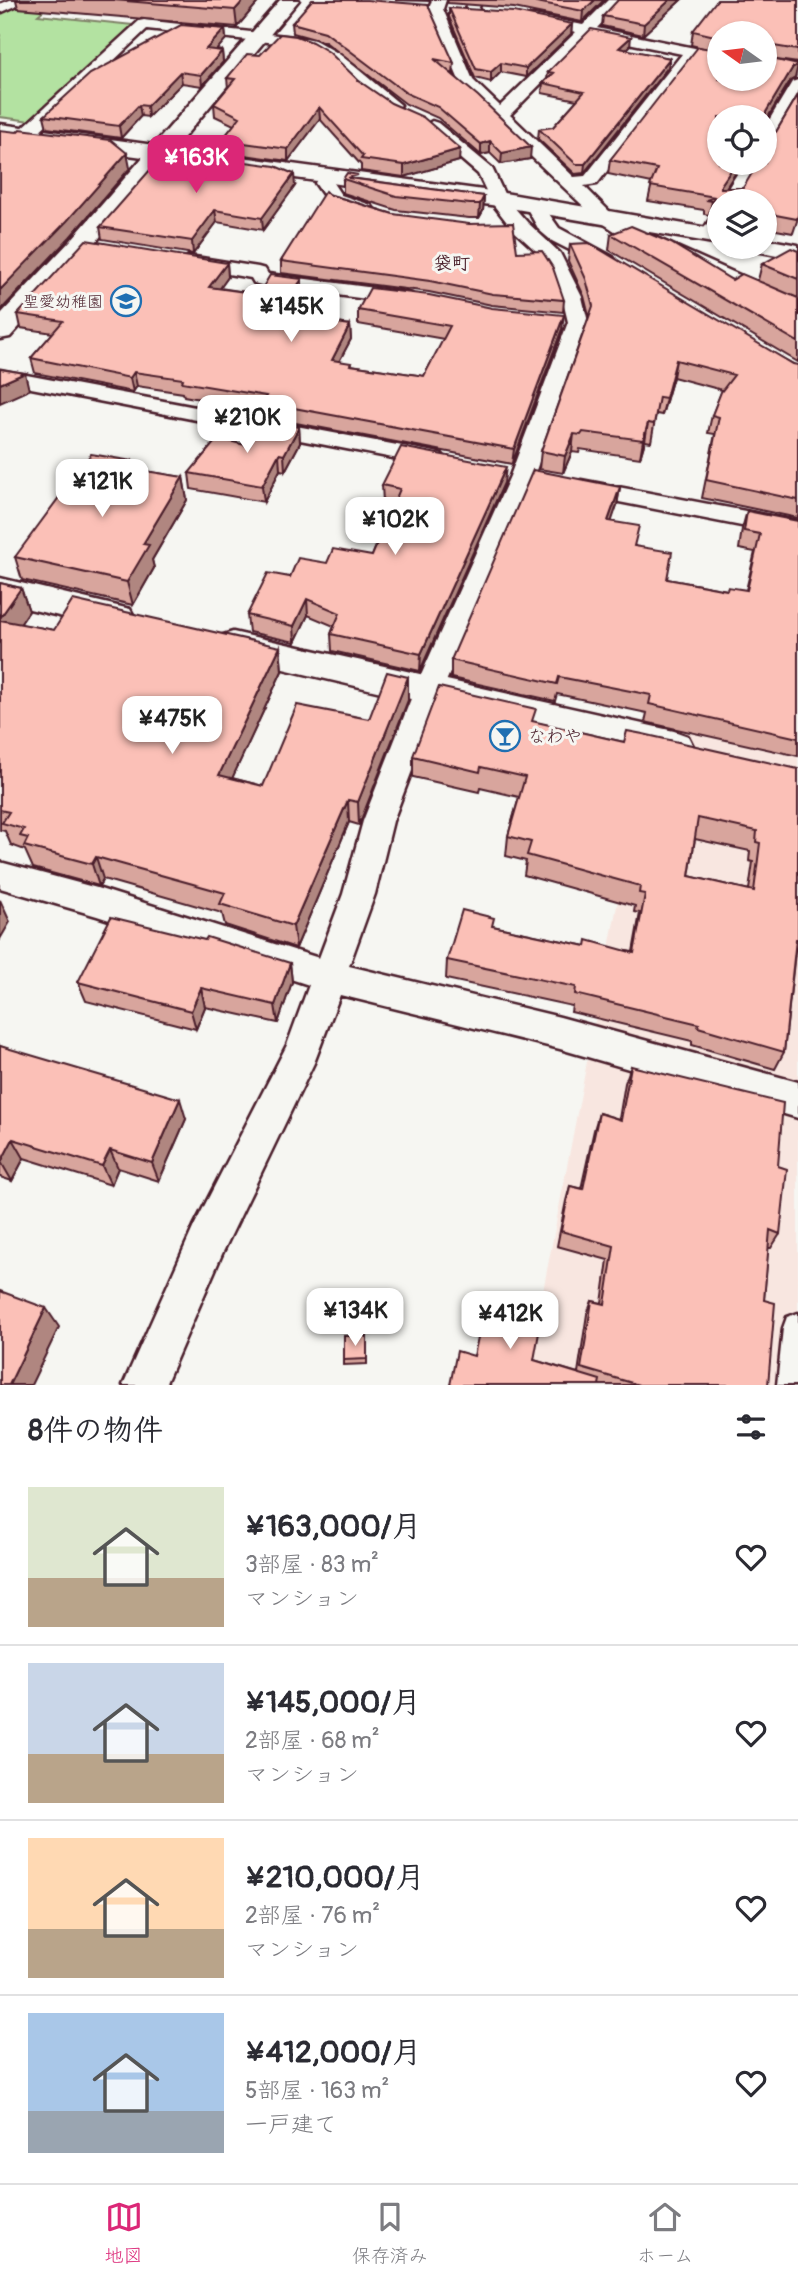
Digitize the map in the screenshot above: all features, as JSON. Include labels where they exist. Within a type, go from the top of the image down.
[{"type":"street","points":[[2,7],[22,0]]},
{"type":"street","points":[[265,0],[289,1]]},
{"type":"street","points":[[499,117],[616,0]]},
{"type":"street","points":[[0,331],[81,244],[289,1]]},
{"type":"street","points":[[454,8],[466,82],[499,117],[604,216],[634,235],[798,308]]},
{"type":"street","points":[[514,15],[707,55]]},
{"type":"street","points":[[26,134],[144,24],[308,42],[336,58],[367,87],[405,112]]},
{"type":"street","points":[[572,183],[591,180],[691,52]]},
{"type":"street","points":[[777,121],[798,86]]},
{"type":"street","points":[[144,1385],[208,1240],[302,1051],[359,894],[378,821],[428,691],[523,477],[578,322],[572,297],[553,257],[520,226],[498,199],[486,172],[421,119]]},
{"type":"street","points":[[0,131],[707,229]]},
{"type":"street","points":[[328,175],[324,183],[335,199],[381,214]]},
{"type":"street","points":[[534,205],[545,225],[624,273]]},
{"type":"street","points":[[495,226],[520,226]]},
{"type":"street","points":[[81,244],[108,248]]},
{"type":"street","points":[[777,248],[798,252]]},
{"type":"street","points":[[163,257],[258,273],[261,279],[429,301]]},
{"type":"street","points":[[553,321],[578,322]]},
{"type":"street","points":[[0,376],[456,464]]},
{"type":"street","points":[[496,471],[798,529]]},
{"type":"street","points":[[0,590],[147,625]]},
{"type":"street","points":[[201,637],[706,754]]},
{"type":"street","points":[[0,876],[97,902],[330,977],[560,1033],[798,1100]]},
{"type":"street","points":[[793,1385],[798,1328]]},
{"type":"shaded area","points":[[669,635],[798,660],[798,1385],[525,1385]]},
{"type":"green space","points":[[27,0],[55,0],[38,15],[133,25],[31,121],[0,117],[0,12]]},
{"type":"building","points":[[113,0],[244,0],[235,10]]},
{"type":"building","points":[[312,0],[367,0],[428,5],[454,63],[434,59],[478,96],[531,147],[502,153],[490,141],[481,144],[438,107],[406,93],[325,32],[292,23]]},
{"type":"building","points":[[526,0],[595,0],[583,11]]},
{"type":"building","points":[[618,0],[670,0],[644,24],[603,16]]},
{"type":"building","points":[[717,0],[798,0],[798,50],[777,46],[777,21],[707,21],[707,34],[693,31]]},
{"type":"building","points":[[449,8],[514,12],[572,24],[526,68],[501,63],[491,72],[476,69]]},
{"type":"building","points":[[181,25],[225,29],[206,49],[222,51],[201,75],[180,72],[147,106],[139,105],[119,126],[44,116],[90,74]]},
{"type":"building","points":[[591,29],[631,37],[619,48],[670,58],[585,164],[576,164],[539,129],[553,127],[584,92],[543,83],[554,73],[548,72]]},
{"type":"building","points":[[280,34],[296,36],[329,52],[359,81],[391,103],[423,117],[460,149],[404,165],[361,159],[363,156],[319,107],[288,149],[222,140],[240,117],[214,104],[235,79],[227,78],[247,54],[260,55]]},
{"type":"building","points":[[698,47],[707,48],[707,91],[777,91],[777,60],[798,65],[793,67],[770,105],[707,105],[707,175],[728,175],[721,188],[743,188],[751,175],[777,175],[777,130],[798,95],[797,219],[777,215],[777,189],[707,189],[707,196],[650,186],[657,169],[610,160]]},
{"type":"building","points":[[20,129],[111,140],[127,153],[67,221],[0,290],[0,130],[17,132]]},
{"type":"building","points":[[164,154],[275,166],[294,174],[262,218],[215,210],[192,241],[100,227]]},
{"type":"building","points":[[347,173],[358,175],[348,178],[484,196],[480,204],[470,204],[396,196],[343,179]]},
{"type":"building","points":[[325,191],[393,214],[469,224],[513,223],[517,252],[542,251],[553,268],[564,300],[493,294],[430,281],[281,261]]},
{"type":"building","points":[[631,226],[671,243],[732,280],[742,274],[798,298],[798,342],[611,234]]},
{"type":"building","points":[[86,240],[227,263],[209,287],[259,294],[270,275],[302,279],[278,314],[350,325],[332,360],[351,363],[350,365],[424,376],[450,326],[358,310],[370,288],[429,295],[492,308],[564,315],[514,449],[262,402],[266,396],[182,382],[183,379],[134,372],[130,378],[31,358],[63,321],[18,314]]},
{"type":"building","points":[[589,243],[798,365],[798,500],[706,480],[719,417],[712,415],[721,392],[734,375],[676,360],[666,398],[659,397],[654,424],[648,423],[643,440],[583,432],[581,435],[574,434],[565,456],[541,451],[593,306],[586,279],[570,244]]},
{"type":"building","points":[[791,248],[798,251],[798,279],[762,264],[777,259],[777,256]]},
{"type":"building","points":[[0,369],[25,373],[0,384]]},
{"type":"building","points":[[263,420],[299,427],[284,455],[279,454],[262,486],[189,473],[218,438],[249,446]]},
{"type":"building","points":[[401,447],[506,467],[421,654],[331,634],[340,613],[307,599],[294,626],[247,615],[268,573],[290,577],[298,558],[327,563],[333,549],[372,556],[400,489],[382,485]]},
{"type":"building","points":[[91,454],[132,461],[127,468],[183,477],[143,544],[149,545],[127,582],[15,557]]},
{"type":"building","points":[[533,470],[620,487],[608,521],[639,526],[634,546],[672,552],[667,579],[727,590],[728,587],[747,590],[760,534],[744,531],[747,511],[798,521],[798,738],[649,704],[651,695],[559,677],[557,684],[451,660]]},
{"type":"building","points":[[0,583],[21,588],[0,618]]},
{"type":"building","points":[[73,600],[280,647],[219,775],[263,786],[297,705],[369,719],[387,672],[408,677],[358,802],[348,800],[293,926],[220,904],[225,893],[96,857],[92,864],[24,846],[28,838],[20,836],[24,829],[2,823],[9,812],[0,810],[0,620],[54,630]]},
{"type":"building","points":[[439,687],[536,709],[532,721],[624,742],[627,731],[798,769],[798,939],[784,1052],[698,1027],[699,1024],[575,994],[576,987],[447,960],[462,910],[494,918],[492,926],[586,946],[587,940],[634,953],[645,894],[639,893],[640,886],[527,855],[531,842],[508,836],[525,777],[481,767],[480,772],[413,756]],"holes":[[[698,818],[757,831],[756,842],[760,843],[754,891],[689,876]]]},
{"type":"building","points":[[111,917],[205,940],[207,937],[290,963],[275,1005],[201,988],[191,1011],[78,982]]},
{"type":"building","points":[[0,1046],[180,1099],[152,1163],[110,1150],[102,1166],[13,1139],[0,1162]]},
{"type":"building","points":[[631,1066],[783,1103],[778,1166],[787,1169],[780,1234],[770,1230],[764,1300],[775,1303],[768,1385],[639,1385],[581,1368],[592,1301],[605,1304],[614,1246],[561,1231],[570,1186],[583,1189],[599,1113],[621,1120]]},
{"type":"building","points":[[0,1291],[46,1308],[9,1385],[0,1385]]},
{"type":"building","points":[[487,1295],[543,1311],[534,1360],[600,1380],[599,1385],[450,1385],[457,1351],[474,1356]]},
{"type":"building","points":[[344,1336],[367,1336],[367,1359],[344,1360]]},
{"type":"place","name":"聖愛幼稚園","points":[[126,301]]},
{"type":"place","name":"なわや","points":[[505,736]]},
{"type":"district","name":"袋町","points":[[452,263]]}]
